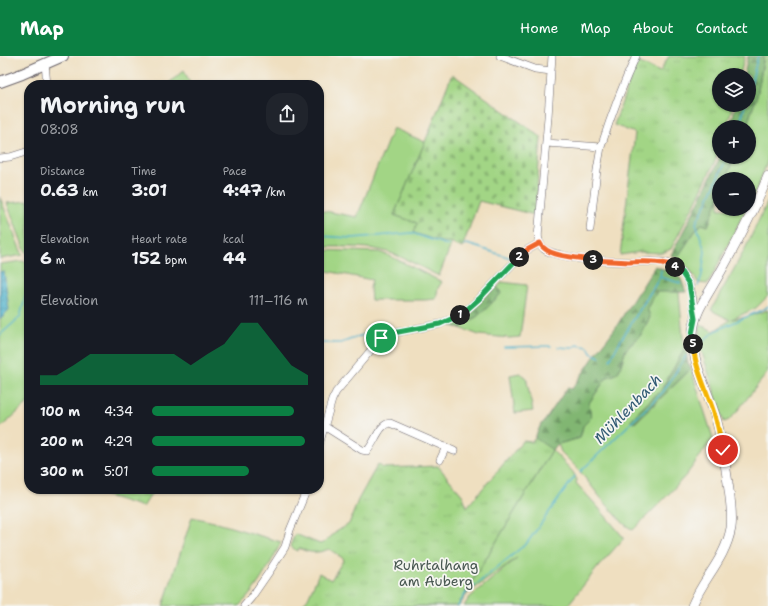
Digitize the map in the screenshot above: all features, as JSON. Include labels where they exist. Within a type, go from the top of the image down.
[{"type":"main road","points":[[0,82],[63,56]]},
{"type":"main road","points":[[692,606],[701,587],[718,563],[724,550],[730,532],[731,509],[720,432],[699,372],[692,334],[695,319],[740,236],[768,176]]},
{"type":"street","points":[[500,56],[535,69],[551,71]]},
{"type":"street","points":[[552,56],[538,237],[540,243],[544,249],[570,257],[608,261],[668,263],[676,267],[686,277],[692,294],[695,319]]},
{"type":"street","points":[[590,229],[601,147],[625,81],[636,56]]},
{"type":"street","points":[[45,64],[47,80]]},
{"type":"street","points":[[546,143],[601,147]]},
{"type":"street","points":[[0,158],[10,157],[24,153]]},
{"type":"street","points":[[454,451],[390,423],[383,426],[371,447],[367,451],[362,450],[324,426],[336,392],[381,338],[388,334],[440,324],[463,313],[479,299],[521,255],[540,243]]},
{"type":"street","points":[[692,294],[697,300],[703,303]]},
{"type":"street","points":[[440,460],[446,447]]},
{"type":"street","points":[[244,606],[285,547],[290,530],[306,494]]},
{"type":"green space","points":[[669,56],[745,56],[742,68],[712,68],[712,112],[731,112],[729,120],[712,120],[712,164],[714,164],[671,249],[662,253],[640,252],[620,255],[635,133],[614,125],[633,71],[638,62],[660,72]]},
{"type":"green space","points":[[748,56],[764,56],[756,99],[756,68],[745,68]]},
{"type":"green space","points":[[764,56],[768,56],[768,159],[756,190],[756,172],[729,172],[731,164],[756,164],[756,120],[748,120],[751,112],[756,112],[757,96]]},
{"type":"green space","points":[[184,70],[189,80],[173,80]]},
{"type":"green space","points":[[452,74],[541,137],[535,215],[479,201],[462,248],[452,242],[441,242],[414,233],[417,223],[394,215]]},
{"type":"green space","points":[[734,112],[751,112],[748,120],[732,120]]},
{"type":"green space","points":[[393,128],[425,142],[394,215],[418,223],[415,230],[454,237],[439,276],[403,258],[380,250],[358,247],[324,247],[324,211],[357,217]]},
{"type":"green space","points":[[717,164],[731,164],[729,172],[713,172]]},
{"type":"green space","points":[[712,174],[712,215],[708,226],[702,224],[698,227],[677,258],[671,255]]},
{"type":"green space","points":[[0,197],[20,249],[23,255],[0,259]]},
{"type":"green space","points":[[24,201],[24,248],[7,203]]},
{"type":"green space","points":[[768,201],[768,296],[756,308],[732,319],[746,317],[768,310],[768,372],[734,415],[729,420],[724,422],[700,346],[700,325],[714,331],[730,320],[711,310],[744,251]]},
{"type":"green space","points":[[712,215],[742,216],[708,284],[698,283],[689,269],[677,258],[698,227],[702,224],[708,226]]},
{"type":"green space","points":[[324,250],[379,252],[442,282],[438,288],[436,299],[371,300],[370,287],[372,280],[324,270]]},
{"type":"green space","points":[[24,262],[24,406],[0,428],[0,264]]},
{"type":"green space","name":"Ruhrtalhang am Auberg","points":[[655,266],[671,272],[681,279],[686,292],[657,292],[647,308],[650,317],[640,336],[626,349],[619,371],[614,375],[607,377],[589,403],[591,418],[583,426],[580,438],[558,444],[552,450],[465,593],[467,594],[459,606],[318,606],[465,502],[467,507],[520,463],[535,438],[541,424],[567,388],[572,389],[616,327]]},
{"type":"green space","points":[[502,282],[527,285],[520,337],[509,338],[479,335],[460,328],[478,316],[497,298],[502,292],[497,288]]},
{"type":"green space","points":[[496,286],[502,292],[478,316],[460,328],[448,325],[467,314]]},
{"type":"green space","points":[[657,291],[679,292],[684,350],[661,390],[630,420],[635,423],[691,369],[713,438],[687,474],[633,530],[624,524],[600,497],[578,469],[561,452],[558,444],[580,438],[583,426],[591,418],[589,403],[607,377],[614,375],[619,371],[626,349],[640,336],[650,317],[647,308]]},
{"type":"green space","points":[[686,349],[688,363],[691,369],[634,423],[630,420],[661,390]]},
{"type":"green space","points":[[520,373],[526,377],[533,411],[515,413],[510,375]]},
{"type":"green space","points":[[535,438],[552,450],[465,593],[467,594],[459,606],[301,606],[308,598],[319,573],[331,580],[344,559],[329,549],[314,552],[299,548],[297,551],[290,546],[295,534],[320,544],[349,524],[358,500],[378,464],[383,468],[438,466],[463,496],[467,507],[523,441],[532,442]]},
{"type":"green space","points":[[552,450],[573,472],[577,480],[576,483],[624,538],[598,567],[567,606],[464,606],[469,598],[517,558],[467,594],[465,593]]},
{"type":"green space","points":[[101,494],[151,494],[143,507]]},
{"type":"green space","points":[[192,517],[281,542],[258,584],[239,606],[163,606]]},
{"type":"water","points":[[4,271],[9,310],[0,319],[0,272]]},
{"type":"waterway","points":[[755,68],[758,56]]},
{"type":"waterway","points":[[741,120],[743,112]]},
{"type":"waterway","points":[[698,286],[702,275],[705,251],[696,223],[724,164]]},
{"type":"waterway","name":"Mühlenbach","points":[[324,236],[352,238],[412,233],[449,245]]},
{"type":"waterway","name":"Mühlenbach","points":[[464,245],[467,244],[511,258]]},
{"type":"waterway","name":"Mühlenbach","points":[[660,277],[661,270]]},
{"type":"waterway","points":[[610,360],[660,277],[680,283]]},
{"type":"waterway","name":"Mühlenbach","points":[[0,335],[20,317],[24,302]]},
{"type":"waterway","name":"Mühlenbach","points":[[701,342],[717,330],[768,306]]},
{"type":"waterway","points":[[324,343],[341,343],[363,335]]},
{"type":"waterway","points":[[558,347],[572,348],[577,345],[588,347],[591,353],[600,357]]},
{"type":"waterway","points":[[504,347],[551,346]]},
{"type":"waterway","name":"Mühlenbach","points":[[580,472],[663,392],[686,356]]},
{"type":"waterway","name":"Mühlenbach","points":[[458,606],[466,593],[527,543],[575,476]]},
{"type":"route","points":[[381,338],[388,334],[440,324],[463,313],[479,299],[521,255],[540,243],[544,249],[570,257],[628,262],[668,263],[676,267],[686,277],[692,294],[695,319],[692,334],[694,350],[699,372],[720,432],[723,450]]}]
